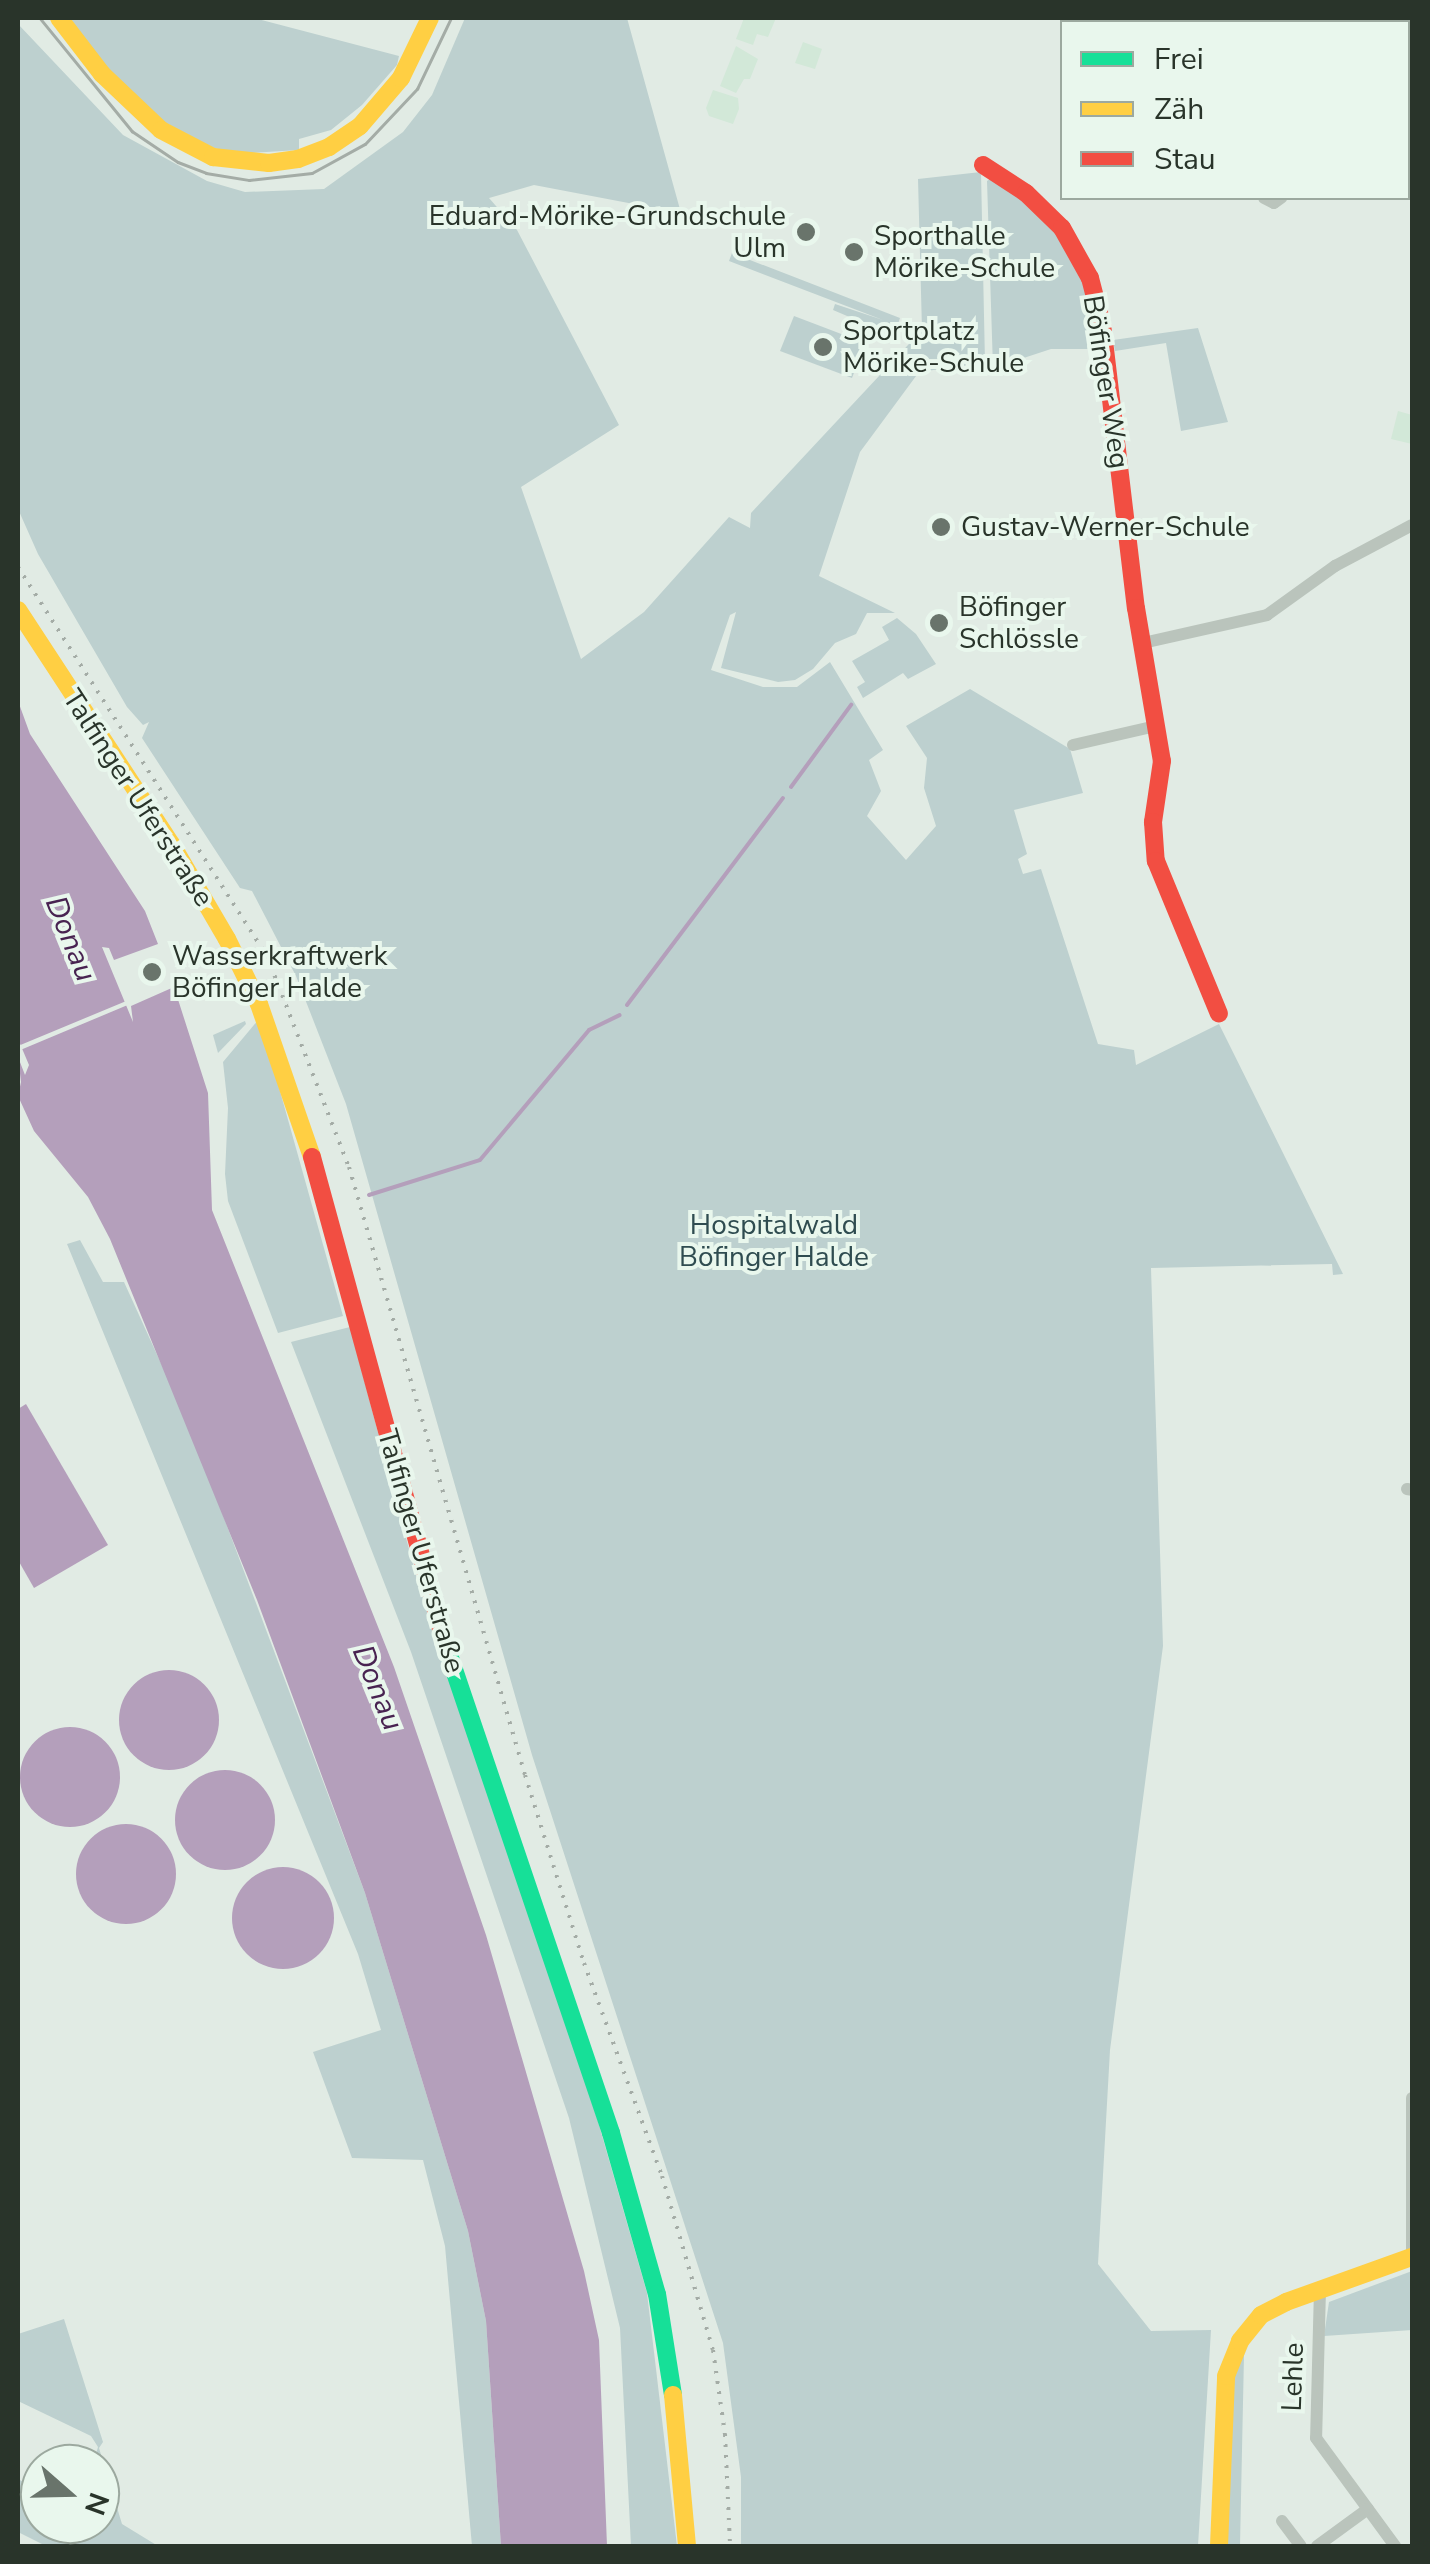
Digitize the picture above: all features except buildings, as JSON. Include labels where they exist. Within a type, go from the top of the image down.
[{"type":"street","points":[[59,18],[102,74],[161,130],[213,157],[255,163],[298,159],[329,147],[360,126],[401,78],[430,18]]},
{"type":"street","name":"Böfinger Weg","points":[[983,165],[1026,193],[1062,228],[1090,278],[1102,324],[1142,644],[1162,761],[1153,822],[1156,861],[1220,1014]]},
{"type":"street","points":[[1142,644],[1262,617],[1345,560],[1412,525]]},
{"type":"street","name":"Talfinger Uferstraße","points":[[18,610],[172,845],[227,939],[266,1021],[296,1103],[358,1317],[422,1569],[515,1858],[611,2133],[652,2278],[677,2420],[687,2546]]},
{"type":"street","points":[[1073,744],[1156,726]]},
{"type":"street","points":[[1219,2546],[1226,2376],[1240,2341],[1261,2315],[1412,2256],[1412,2098]]},
{"type":"street","name":"Lehle","points":[[1320,2289],[1316,2438],[1395,2546]]},
{"type":"street","points":[[1317,2546],[1368,2509]]},
{"type":"street","points":[[1282,2521],[1301,2546]]},
{"type":"green space","points":[[70,18],[254,18],[399,56],[397,65],[362,105],[331,130],[299,139],[299,150],[235,154],[211,147],[166,123],[105,66]]},
{"type":"green space","name":"Hospitalwald Böfinger Halde","points":[[465,18],[627,18],[681,213],[534,185],[489,198],[517,230],[619,425],[521,487],[581,659],[644,612],[729,517],[750,528],[751,513],[922,330],[918,179],[981,172],[985,363],[919,372],[860,452],[819,576],[895,613],[867,613],[856,634],[835,643],[813,669],[795,680],[778,682],[721,668],[736,612],[730,615],[711,670],[763,687],[797,687],[830,662],[883,750],[869,760],[881,791],[867,816],[906,860],[936,826],[924,788],[927,758],[906,726],[970,689],[1070,749],[1083,793],[1014,810],[1027,854],[1018,859],[1023,874],[1041,869],[1098,1044],[1134,1050],[1136,1065],[1219,1024],[1343,1274],[1333,1275],[1332,1264],[1151,1268],[1163,1646],[1110,2050],[1098,2264],[1151,2331],[1211,2330],[1198,2546],[741,2546],[741,2477],[723,2343],[532,1755],[346,1104],[296,976],[252,891],[240,888],[142,738],[149,722],[143,725],[127,707],[38,554],[18,509],[18,24],[123,135],[207,181],[245,192],[324,189],[403,132],[432,95]]},
{"type":"green space","points":[[993,177],[1029,202],[1060,235],[1087,288],[1100,349],[1051,349],[993,368],[987,181]]},
{"type":"green space","points":[[732,253],[900,318],[894,336],[833,310],[835,304],[883,320],[729,261]]},
{"type":"green space","name":"Sportplatz Mörike-Schule","points":[[794,316],[865,343],[852,378],[780,351]]},
{"type":"green space","points":[[1198,328],[1228,422],[1181,431],[1166,343],[1115,351],[1113,340]]},
{"type":"green space","points":[[897,618],[916,634],[936,664],[908,679],[903,673],[863,698],[857,687],[865,682],[852,661],[889,640],[882,627]]},
{"type":"green space","points":[[259,1019],[285,1080],[278,1084],[343,1316],[278,1333],[228,1201],[225,1174],[228,1108],[223,1062]]},
{"type":"green space","points":[[245,1021],[246,1024],[218,1053],[213,1035]]},
{"type":"green space","points":[[80,1240],[103,1282],[124,1282],[189,1425],[365,1893],[468,2231],[486,2321],[501,2546],[472,2546],[445,2246],[423,2160],[352,2158],[313,2052],[381,2030],[358,1954],[67,1244]]},
{"type":"green space","points":[[350,1327],[418,1583],[597,2118],[647,2293],[677,2546],[631,2546],[620,2328],[569,2118],[411,1652],[291,1342]]},
{"type":"green space","points":[[1412,2271],[1412,2330],[1324,2336],[1329,2302]]},
{"type":"green space","points":[[64,2319],[102,2444],[18,2401],[18,2334]]},
{"type":"green space","points":[[1250,2342],[1244,2355],[1240,2546],[1226,2546],[1232,2379]]},
{"type":"green space","points":[[20,2480],[20,2533],[18,2532]]},
{"type":"green space","points":[[120,2517],[122,2524],[158,2546],[42,2544],[120,2544]]},
{"type":"shaded area","points":[[744,18],[776,18],[768,37],[757,34],[753,45],[736,39]]},
{"type":"shaded area","points":[[803,42],[822,49],[815,69],[795,63]]},
{"type":"shaded area","points":[[736,46],[758,59],[750,79],[744,79],[736,93],[720,86]]},
{"type":"shaded area","points":[[713,90],[738,98],[739,109],[733,124],[709,116],[706,108]]},
{"type":"shaded area","points":[[1398,411],[1412,415],[1412,444],[1391,439]]},
{"type":"water","name":"Donau","points":[[18,701],[30,734],[145,911],[158,944],[114,960],[109,948],[102,947],[133,1022],[131,1006],[174,987],[208,1093],[212,1210],[394,1667],[486,1935],[584,2271],[599,2340],[607,2546],[501,2546],[486,2321],[468,2231],[365,1893],[257,1600],[110,1239],[88,1197],[34,1131],[18,1096],[18,1057],[25,1075],[29,1065],[18,1039]]},
{"type":"water","points":[[26,1404],[108,1545],[34,1588],[18,1560],[18,1409]]},
{"type":"water","points":[[169,1670],[188,1674],[204,1685],[215,1701],[219,1720],[215,1739],[204,1755],[188,1766],[169,1770],[150,1766],[134,1755],[123,1739],[119,1720],[123,1701],[134,1685],[150,1674]]},
{"type":"water","points":[[70,1727],[89,1731],[105,1742],[116,1758],[120,1777],[116,1796],[105,1812],[89,1823],[70,1827],[51,1823],[35,1812],[24,1796],[20,1777],[24,1758],[35,1742],[51,1731]]},
{"type":"water","points":[[225,1770],[244,1773],[261,1784],[272,1801],[272,1839],[261,1856],[244,1867],[225,1870],[206,1867],[189,1856],[178,1839],[175,1820],[178,1801],[189,1784],[206,1773]]},
{"type":"water","points":[[126,1824],[145,1828],[161,1839],[172,1855],[176,1874],[172,1893],[161,1909],[145,1920],[126,1924],[107,1920],[91,1909],[80,1893],[76,1874],[80,1855],[91,1839],[107,1828]]},
{"type":"water","points":[[283,1867],[312,1875],[326,1889],[334,1918],[326,1947],[312,1961],[283,1969],[254,1961],[240,1947],[232,1918],[240,1889],[254,1875]]},
{"type":"pier","points":[[172,982],[180,988],[173,986],[18,1051],[18,1046]]},
{"type":"waterway","points":[[791,787],[851,705]]},
{"type":"waterway","points":[[627,1005],[783,798]]},
{"type":"waterway","points":[[369,1195],[480,1160],[589,1030],[620,1015]]},
{"type":"tram line","points":[[40,18],[132,131],[178,162],[206,173],[249,180],[312,173],[365,144],[417,89],[451,18]]},
{"type":"railway","points":[[18,567],[267,956],[349,1167],[525,1775],[584,1963],[662,2176],[713,2350],[725,2434],[730,2546]]},
{"type":"traffic: fast","points":[[445,1643],[611,2133],[657,2294],[673,2395]]},
{"type":"traffic: slow","points":[[59,18],[102,74],[161,130],[213,157],[269,163],[298,159],[329,147],[360,126],[401,78],[430,18]]},
{"type":"traffic: slow","points":[[18,610],[172,845],[227,939],[259,1004],[312,1157]]},
{"type":"traffic: slow","points":[[1219,2546],[1226,2376],[1240,2341],[1261,2315],[1286,2302],[1412,2257]]},
{"type":"traffic: slow","points":[[673,2395],[687,2546]]},
{"type":"traffic: jam","points":[[983,165],[1026,193],[1062,228],[1090,278],[1102,324],[1136,608],[1162,761],[1153,822],[1156,861],[1219,1014]]},
{"type":"traffic: jam","points":[[312,1157],[445,1643]]},
{"type":"place","name":"Eduard-Mörike-Grundschule Ulm","points":[[806,232]]},
{"type":"place","name":"Sporthalle Mörike-Schule","points":[[854,252]]},
{"type":"place","name":"Sportplatz Mörike-Schule","points":[[823,347]]},
{"type":"place","name":"Gustav-Werner-Schule","points":[[941,527]]},
{"type":"place","name":"Böfinger Schlössle","points":[[939,623]]},
{"type":"place","name":"Wasserkraftwerk Böfinger Halde","points":[[152,972]]}]
